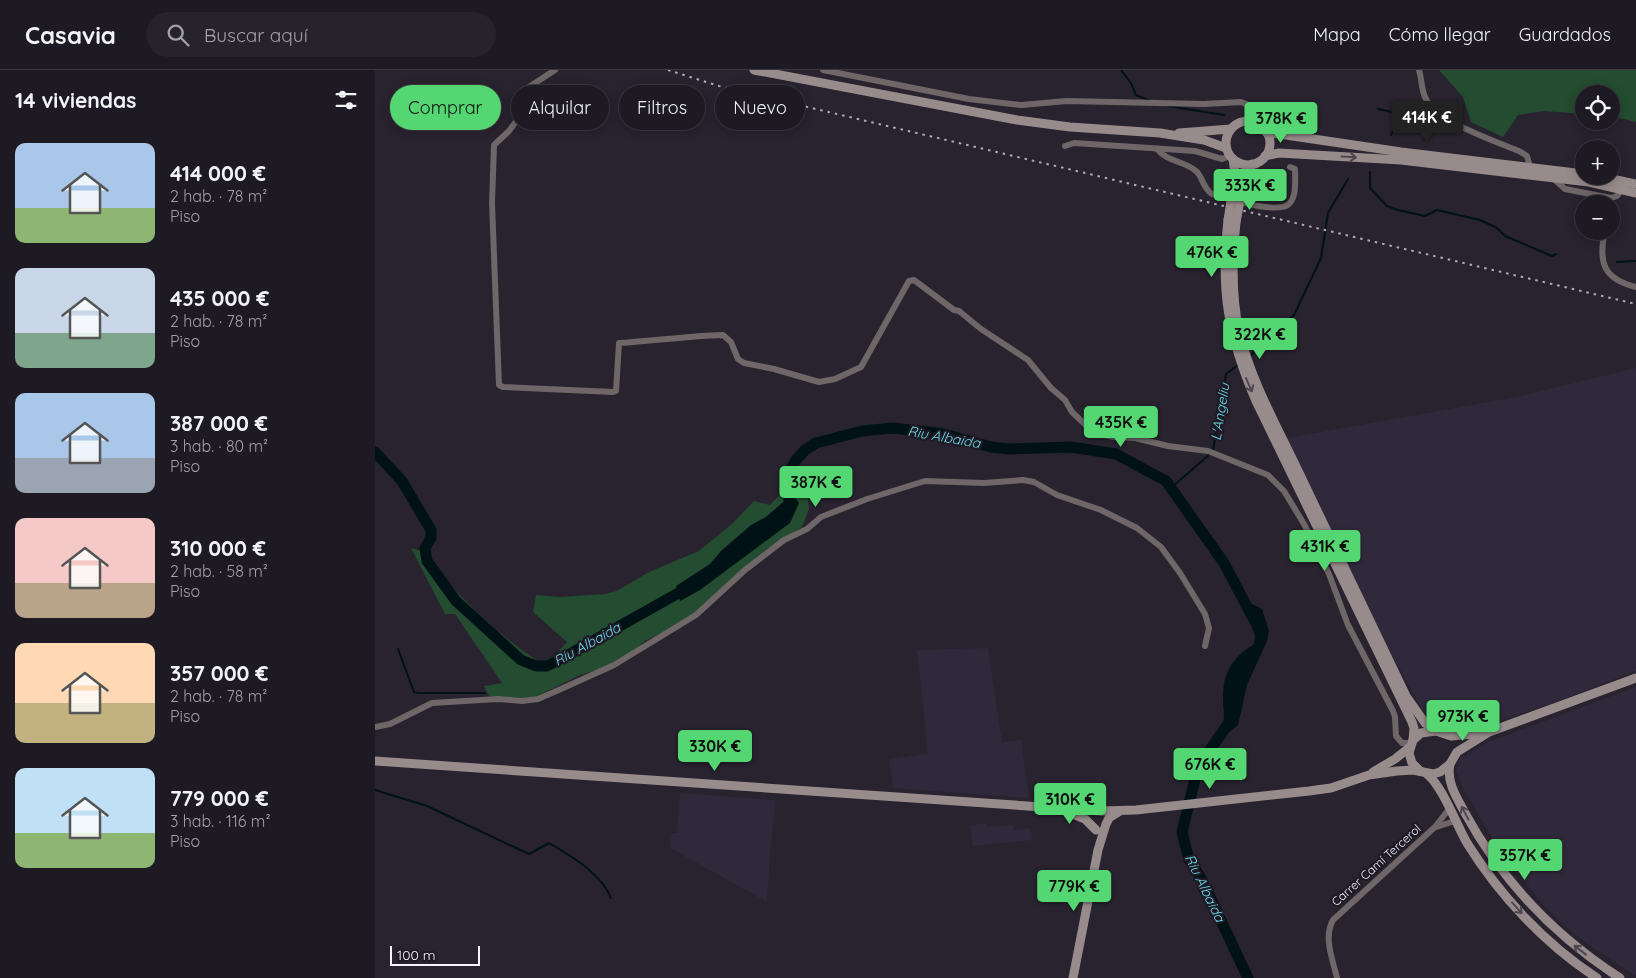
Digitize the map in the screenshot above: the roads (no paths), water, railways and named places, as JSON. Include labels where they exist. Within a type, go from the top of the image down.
[{"type":"main road","points":[[755,70],[1017,120],[1070,127],[1160,133],[1204,140],[1230,154],[1239,163],[1252,164]]},
{"type":"main road","points":[[1237,196],[1235,174],[1227,134],[1231,129],[1243,122],[1256,123],[1266,132],[1401,152],[1575,173]]},
{"type":"main road","points":[[1160,133],[1231,129]]},
{"type":"main road","points":[[1265,156],[1269,144],[1266,132]]},
{"type":"main road","points":[[1489,732],[1459,736],[1445,735],[1425,724],[1406,696],[1238,357],[1235,332],[1228,316],[1224,273],[1237,196],[1252,164],[1265,156],[1279,153],[1401,160],[1553,178],[1620,193],[1636,193]]},
{"type":"main road","points":[[1620,181],[1636,184]]},
{"type":"main road","points":[[1259,398],[1412,722],[1414,728],[1412,763],[1437,785],[1455,821],[1478,859],[1514,906],[1557,948],[1597,978]]},
{"type":"main road","points":[[375,761],[1053,808],[1101,811],[1136,810],[1331,788],[1369,775],[1397,771],[1440,772],[1462,748],[1489,732],[1636,680]]},
{"type":"main road","points":[[1369,775],[1395,760],[1426,731],[1436,731]]},
{"type":"main road","points":[[1445,735],[1452,746],[1449,777],[1462,807],[1487,850],[1538,913],[1597,964],[1620,978]]},
{"type":"main road","points":[[1053,808],[1085,819],[1096,830]]},
{"type":"main road","points":[[1101,811],[1106,824]]},
{"type":"main road","points":[[1098,850],[1095,820],[1101,811]]},
{"type":"main road","points":[[1073,978],[1098,850],[1109,818],[1120,811]]},
{"type":"street","points":[[555,70],[529,87],[525,94],[518,119],[509,131],[494,145],[492,203],[499,385],[503,388],[613,392],[617,391],[619,343],[666,341],[694,336],[723,335],[731,342],[738,359],[744,363],[819,382],[835,379],[861,367],[889,320],[909,281],[914,280],[953,310],[959,311],[981,329],[1028,360],[1051,388],[1065,400],[1071,412],[1091,430],[1113,437],[1135,438],[1168,446],[1208,450],[1267,475],[1284,490],[1321,558],[1348,625],[1393,711],[1396,736],[1402,742],[1412,743]]},
{"type":"street","points":[[823,70],[969,99],[1021,105],[1067,101],[1204,104],[1241,102],[1246,104],[1252,113],[1249,122]]},
{"type":"street","points":[[1419,70],[1425,98],[1432,107],[1460,126],[1519,151],[1527,156],[1530,167]]},
{"type":"street","points":[[1065,146],[1074,143],[1195,151],[1219,159],[1230,154]]},
{"type":"street","points":[[1157,149],[1167,158],[1197,172],[1205,190],[1212,194],[1264,207],[1283,207],[1293,199],[1295,169],[1290,167]]},
{"type":"street","points":[[1604,240],[1601,258],[1605,270],[1624,284],[1636,287]]},
{"type":"street","points":[[375,726],[390,724],[432,703],[498,699],[538,699],[561,689],[614,665],[696,616],[745,570],[784,540],[807,529],[821,517],[867,499],[925,481],[992,484],[1023,480],[1035,482],[1057,495],[1101,510],[1137,528],[1161,547],[1180,573],[1205,614],[1209,628],[1205,646]]},
{"type":"street","name":"Carrer Camí Tercerol","points":[[1337,978],[1328,939],[1333,920],[1435,827],[1449,809]]},
{"type":"street","name":"Carrer Camí Tercerol","points":[[1435,827],[1455,821]]},
{"type":"waterway","points":[[1121,70],[1131,83],[1136,95],[1148,100]]},
{"type":"waterway","points":[[1168,106],[1224,115]]},
{"type":"waterway","points":[[1378,109],[1397,113],[1398,120],[1391,135]]},
{"type":"waterway","points":[[1280,122],[1298,124]]},
{"type":"waterway","points":[[1370,172],[1370,188],[1387,206],[1425,216],[1437,210],[1480,220],[1497,228],[1505,236],[1552,256],[1556,254]]},
{"type":"waterway","name":"L'Angeliu","points":[[1250,356],[1294,315],[1321,258],[1328,213],[1348,179]]},
{"type":"waterway","points":[[1617,262],[1636,261]]},
{"type":"waterway","name":"L'Angeliu","points":[[1213,450],[1226,374],[1238,365]]},
{"type":"waterway","name":"Riu Albaida","points":[[785,511],[789,505],[789,473],[796,460],[805,450],[816,443],[862,431],[893,428],[944,434],[991,447],[1008,449],[1071,447],[1116,454],[1166,481],[1224,563],[1254,620]]},
{"type":"waterway","name":"Riu Albaida","points":[[375,452],[402,481],[431,530],[431,538],[425,548],[427,561],[456,601],[521,660],[536,666],[547,666],[691,586]]},
{"type":"waterway","name":"L'Angeliu","points":[[1171,488],[1210,454]]},
{"type":"waterway","points":[[398,649],[414,692],[485,693]]},
{"type":"waterway","name":"Riu Albaida","points":[[1228,724],[1198,767],[1182,832],[1189,860],[1201,878],[1248,978]]},
{"type":"waterway","points":[[375,790],[427,806],[529,854],[549,843],[593,873],[611,898]]},
{"type":"railway","points":[[668,70],[719,86],[1636,304]]}]
